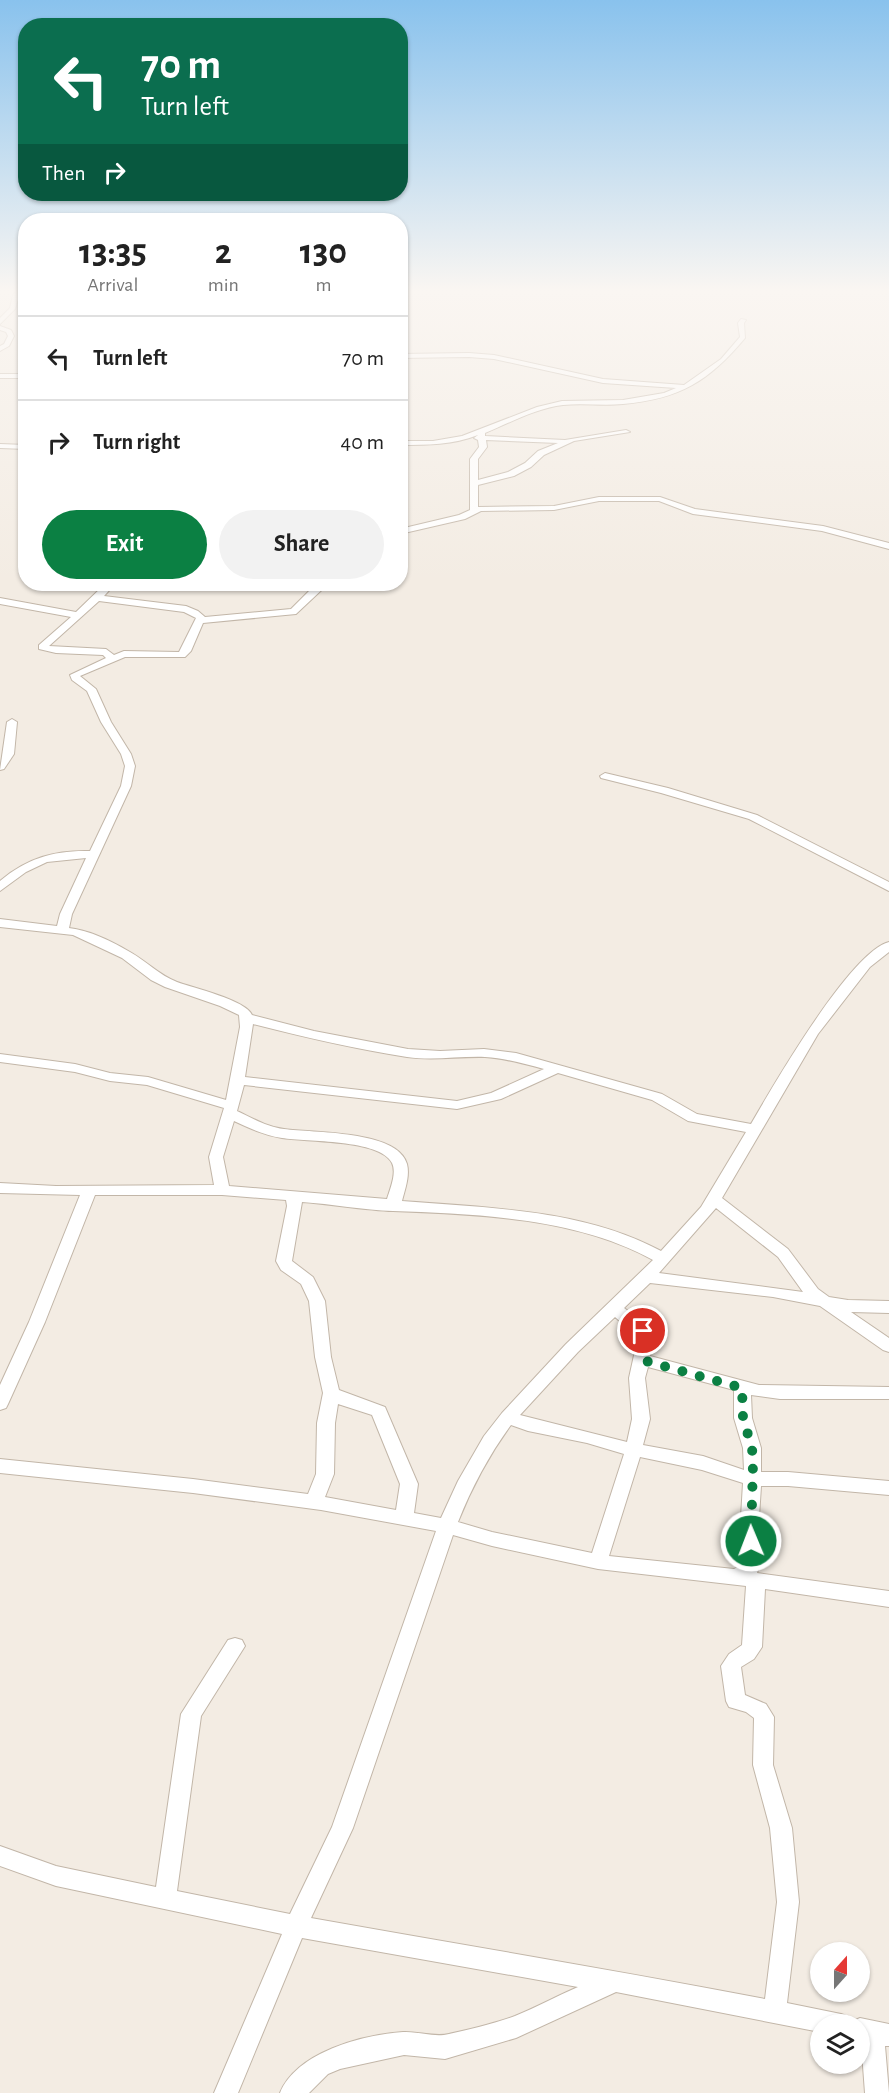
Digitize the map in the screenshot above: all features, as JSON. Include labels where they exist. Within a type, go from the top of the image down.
[{"type":"street","points":[[681,387],[686,387]]},
{"type":"street","points":[[408,448],[481,435],[553,405],[623,402],[657,397],[686,387]]},
{"type":"street","points":[[481,435],[534,442],[572,440],[626,432]]},
{"type":"street","points":[[474,510],[474,459],[483,447],[481,435]]},
{"type":"street","points":[[475,483],[511,474],[528,465],[541,453],[572,440]]},
{"type":"street","points":[[408,443],[433,443]]},
{"type":"street","points":[[0,446],[18,447]]},
{"type":"street","points":[[408,530],[462,517],[474,510],[554,508],[599,499],[660,498],[700,512],[823,529],[889,546]]},
{"type":"street","points":[[103,591],[42,646],[56,650],[106,652],[111,659]]},
{"type":"street","points":[[200,619],[293,612],[302,606],[312,591]]},
{"type":"street","points":[[26,606],[77,605],[95,599],[186,609],[195,613],[200,619]]},
{"type":"street","points":[[0,602],[77,615]]},
{"type":"street","points":[[63,929],[66,915],[126,786],[130,766],[91,688],[74,676],[83,670],[126,654],[182,655],[200,619]]},
{"type":"street","points":[[0,767],[9,754],[12,722]]},
{"type":"street","points":[[605,776],[676,793],[753,817],[889,887]]},
{"type":"street","points":[[0,886],[21,869],[43,858],[63,854],[93,855]]},
{"type":"street","points":[[0,923],[63,929],[83,935],[126,955],[156,977],[170,984],[245,1013],[247,1018],[231,1110],[216,1157],[222,1190]]},
{"type":"street","points":[[226,2093],[296,1926],[342,1828],[447,1526],[464,1486],[490,1441],[508,1417],[613,1307],[647,1277],[707,1210],[812,1033],[866,964],[889,946]]},
{"type":"street","points":[[247,1018],[313,1035],[408,1053],[440,1055],[484,1053],[516,1057],[657,1097],[693,1118],[754,1129]]},
{"type":"street","points":[[0,1058],[75,1068],[110,1077],[148,1081],[231,1110],[269,1131],[352,1142],[387,1150],[398,1159],[401,1168],[393,1206]]},
{"type":"street","points":[[237,1080],[457,1105],[491,1100],[559,1068]]},
{"type":"street","points":[[0,1188],[89,1192],[168,1188],[222,1190],[549,1220],[628,1240],[663,1259]]},
{"type":"street","points":[[0,1404],[20,1364],[89,1192]]},
{"type":"street","points":[[293,1196],[295,1206],[284,1262],[307,1281],[317,1301],[323,1358],[331,1393],[326,1423],[325,1474],[314,1502]]},
{"type":"street","points":[[714,1199],[783,1253],[805,1286],[821,1300],[889,1346]]},
{"type":"street","points":[[647,1277],[703,1282],[848,1306],[889,1307]]},
{"type":"street","points":[[598,1562],[629,1468],[642,1410],[637,1388],[646,1337],[643,1331],[613,1307]]},
{"type":"street","points":[[642,1360],[742,1388],[780,1393],[889,1394]]},
{"type":"street","points":[[742,1388],[743,1418],[752,1448],[753,1479],[750,1517],[752,1563],[746,1573],[752,1647],[730,1666],[736,1701],[754,1706],[764,1717],[763,1765],[781,1828],[788,1902],[776,2011]]},
{"type":"street","points":[[331,1393],[379,1411],[409,1484],[404,1518]]},
{"type":"street","points":[[508,1417],[528,1425],[589,1437],[610,1445],[703,1463],[753,1479],[788,1479],[889,1488]]},
{"type":"street","points":[[0,1466],[193,1486],[314,1502],[447,1526],[492,1539],[598,1562],[746,1578],[889,1599]]},
{"type":"street","points":[[165,1900],[191,1714],[235,1646]]},
{"type":"street","points":[[0,1856],[56,1876],[165,1900],[296,1926],[527,1968],[615,1981],[810,2018]]},
{"type":"street","points":[[292,2093],[320,2066],[360,2050],[404,2043],[445,2046],[506,2030],[615,1981]]},
{"type":"street","points":[[873,2032],[877,2093]]},
{"type":"route","points":[[643,1331],[646,1337],[642,1360],[742,1388],[743,1418],[752,1448],[753,1463],[750,1497],[751,1541]]}]
